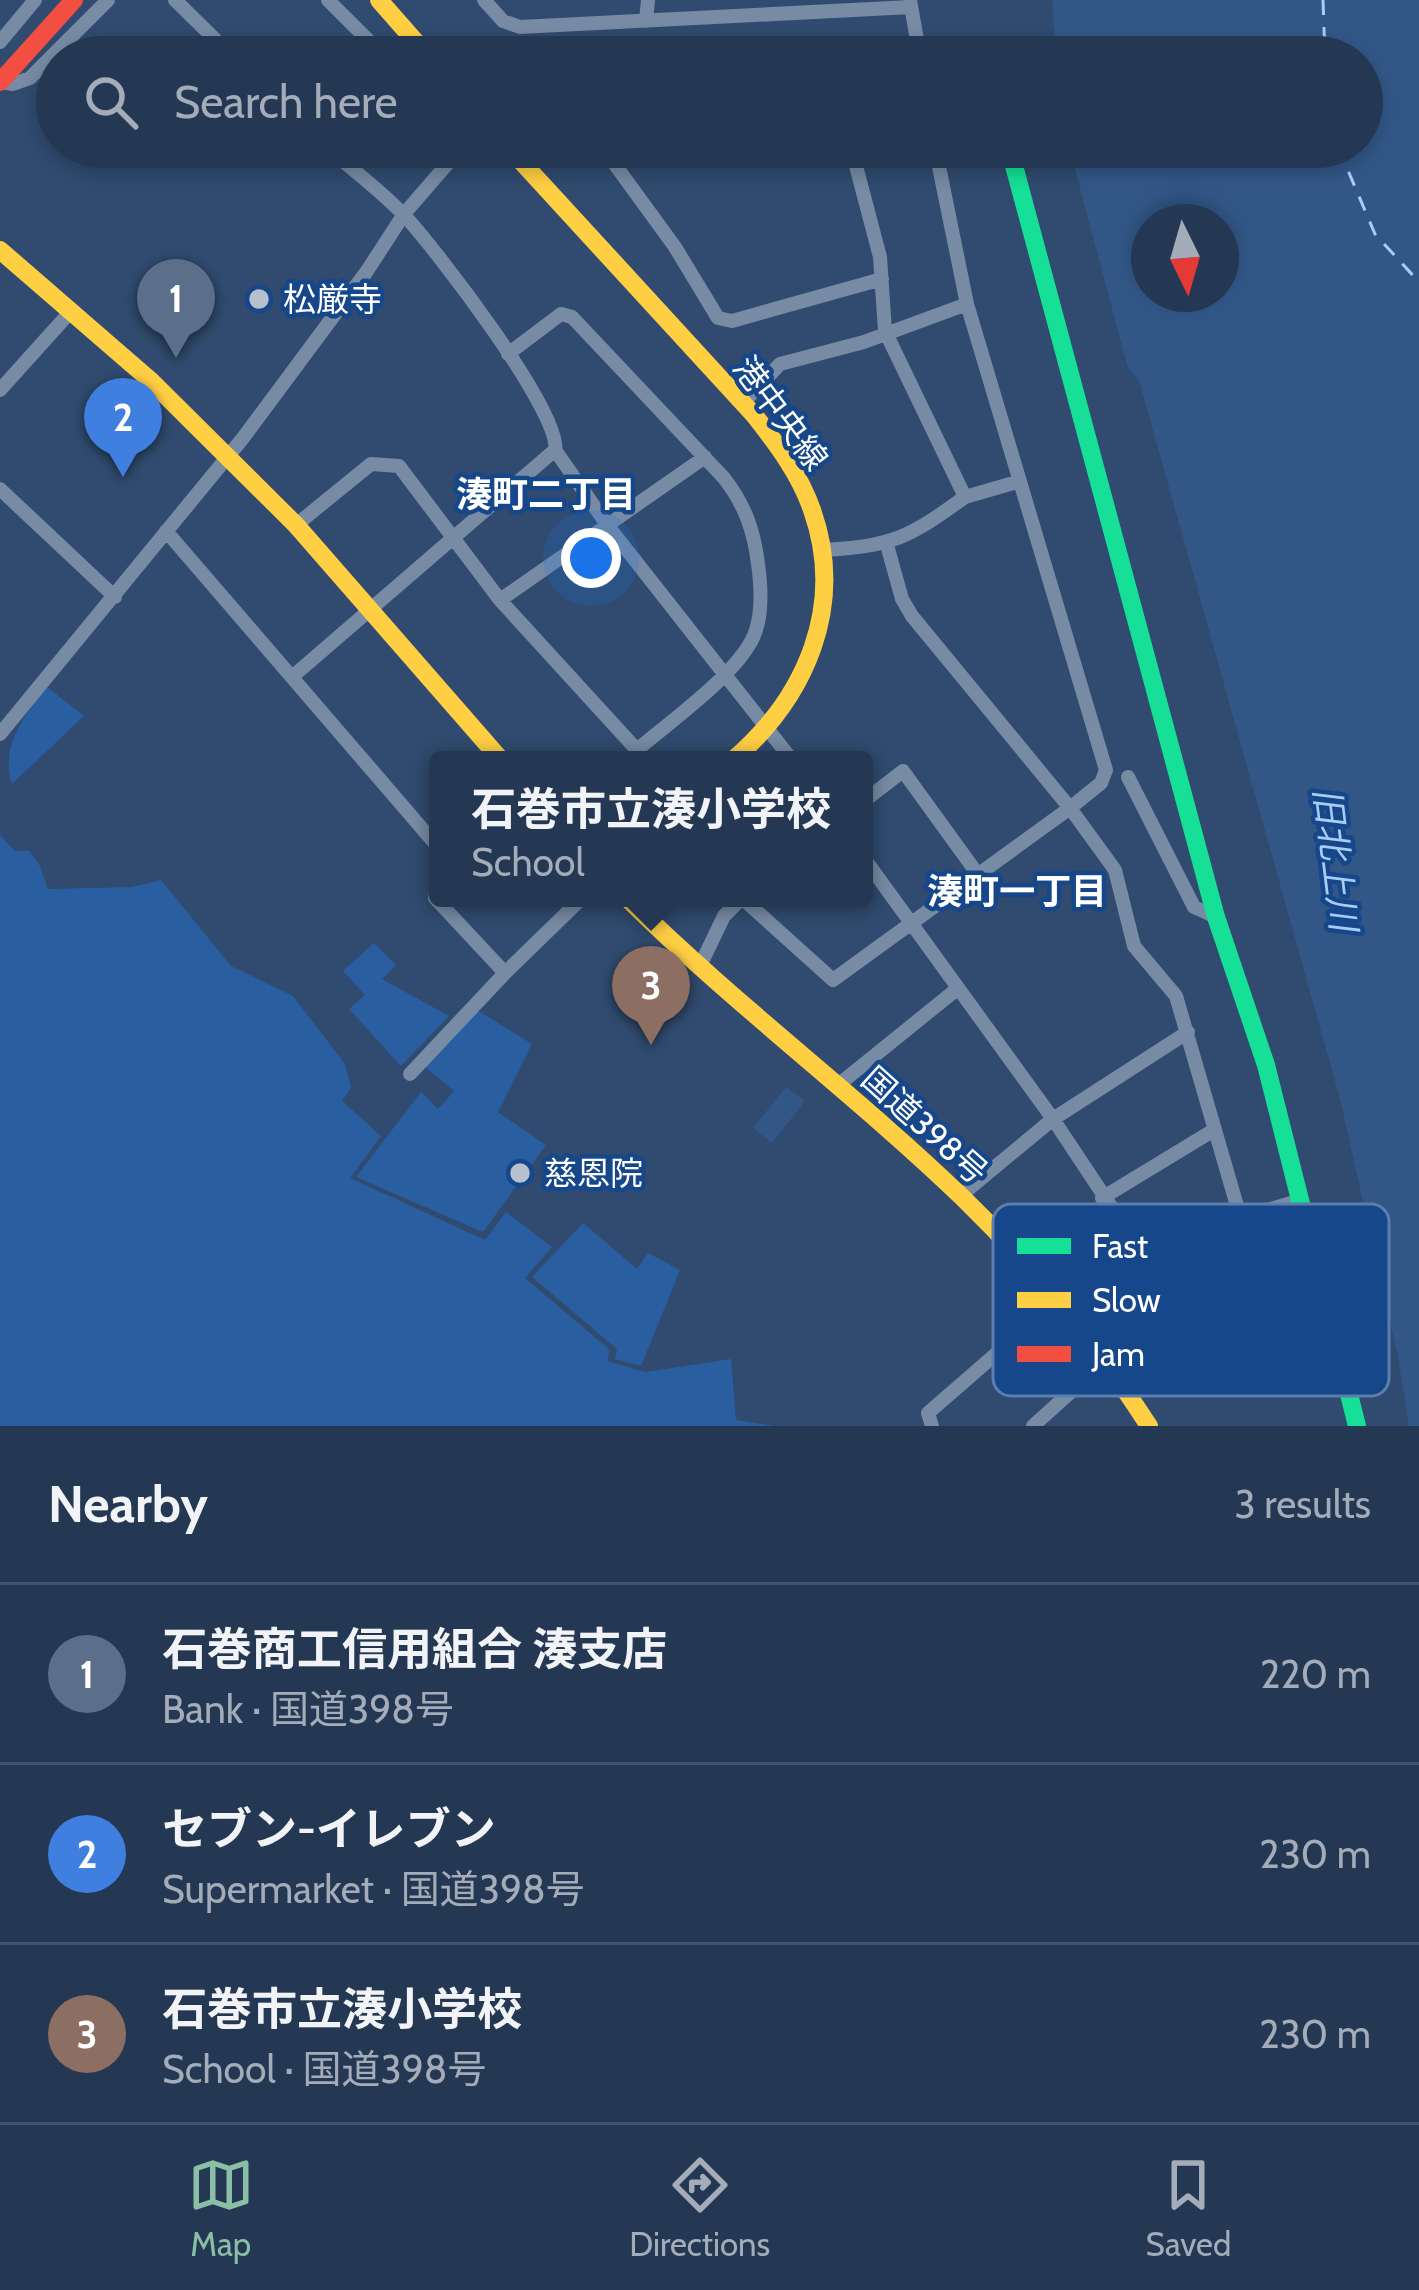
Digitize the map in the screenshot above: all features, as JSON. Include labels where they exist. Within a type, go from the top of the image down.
[{"type":"main road","points":[[42,36],[74,0]]},
{"type":"main road","points":[[379,0],[411,36]]},
{"type":"main road","points":[[0,82],[36,42]]},
{"type":"main road","name":"港中央線","points":[[527,168],[743,403],[801,484],[822,550],[820,621],[812,652],[768,729],[743,751]]},
{"type":"main road","points":[[1015,168],[1216,917],[1266,1065],[1302,1204]]},
{"type":"main road","points":[[0,250],[72,310],[296,525],[493,751]]},
{"type":"main road","name":"国道398号","points":[[636,907],[993,1230]]},
{"type":"main road","name":"国道398号","points":[[1128,1396],[1149,1426]]},
{"type":"main road","points":[[1350,1396],[1357,1426]]},
{"type":"street","points":[[2,36],[34,0]]},
{"type":"street","points":[[72,36],[108,0]]},
{"type":"street","points":[[176,0],[212,36]]},
{"type":"street","points":[[328,0],[365,36]]},
{"type":"street","points":[[484,0],[503,22],[520,27],[911,4],[916,36]]},
{"type":"street","points":[[646,21],[648,0]]},
{"type":"street","points":[[0,82],[13,84],[36,72]]},
{"type":"street","points":[[292,677],[555,450],[558,437],[508,354],[404,214],[350,168]]},
{"type":"street","points":[[3,724],[115,597],[228,457],[404,214],[444,168]]},
{"type":"street","points":[[617,168],[675,247],[718,318],[732,322],[882,279]]},
{"type":"street","points":[[857,168],[880,257],[885,331],[965,497]]},
{"type":"street","points":[[752,907],[833,980],[1070,808],[1102,783],[1106,770],[967,304],[939,168]]},
{"type":"street","points":[[743,403],[780,364],[864,341],[967,304]]},
{"type":"street","points":[[0,390],[72,310]]},
{"type":"street","points":[[296,525],[371,464],[399,466],[500,600],[637,750],[741,657],[756,633],[758,562],[753,528],[740,500],[705,457],[572,317],[560,314],[508,354]]},
{"type":"street","points":[[555,450],[608,526],[785,751]]},
{"type":"street","points":[[500,600],[705,457]]},
{"type":"street","points":[[822,550],[886,545],[925,526],[965,497],[1017,482]]},
{"type":"street","points":[[0,489],[115,597]]},
{"type":"street","points":[[166,531],[429,837]]},
{"type":"street","points":[[886,545],[912,616],[1070,808],[1114,870],[1134,946],[1176,996],[1236,1204]]},
{"type":"street","points":[[873,793],[903,771],[979,876]]},
{"type":"street","points":[[1128,777],[1195,907],[1216,917]]},
{"type":"street","points":[[873,870],[1053,1119],[1106,1204]]},
{"type":"street","points":[[443,907],[505,973]]},
{"type":"street","points":[[410,1075],[573,907]]},
{"type":"street","points":[[699,968],[733,907]]},
{"type":"street","points":[[837,1086],[957,989]]},
{"type":"street","points":[[960,1196],[1053,1119],[1189,1032]]},
{"type":"street","points":[[1102,1198],[1214,1130]]},
{"type":"street","points":[[1286,1204],[1301,1200]]},
{"type":"street","points":[[932,1426],[928,1413],[993,1357]]},
{"type":"street","points":[[1033,1426],[1066,1396]]},
{"type":"shaded area","points":[[47,687],[84,716],[12,784],[11,745]]},
{"type":"shaded area","points":[[0,835],[15,851],[29,851],[48,889],[132,887],[161,880],[231,966],[293,996],[345,1064],[351,1088],[342,1101],[381,1136],[350,1178],[485,1240],[506,1212],[552,1247],[525,1278],[610,1350],[607,1361],[645,1372],[731,1359],[736,1420],[774,1426],[0,1426]]},
{"type":"shaded area","points":[[374,943],[396,965],[382,979],[449,1016],[401,1066],[349,1009],[365,995],[343,971]]},
{"type":"shaded area","points":[[477,1010],[532,1044],[498,1112],[546,1145],[483,1232],[356,1177],[421,1092],[438,1109],[454,1091],[424,1066]]},
{"type":"shaded area","points":[[583,1223],[637,1269],[648,1253],[680,1270],[641,1366],[615,1359],[617,1349],[532,1277]]},
{"type":"water","name":"旧北上川","points":[[1052,0],[1419,0],[1419,1426],[1409,1426],[1389,1316],[1389,1204],[1364,1204],[1340,1099],[1139,380],[1128,368],[1075,168],[1383,168],[1383,36],[1055,36]]},
{"type":"water","points":[[786,1087],[805,1101],[772,1143],[753,1128]]},
{"type":"ferry route","points":[[1323,0],[1324,36]]},
{"type":"ferry route","points":[[1347,168],[1375,234],[1419,282]]},
{"type":"traffic: fast","points":[[1015,168],[1216,917],[1266,1065],[1301,1204]]},
{"type":"traffic: fast","points":[[1349,1396],[1357,1426]]},
{"type":"traffic: slow","points":[[379,0],[411,36]]},
{"type":"traffic: slow","points":[[527,168],[754,415],[794,472],[812,510],[824,581],[813,647],[781,708],[742,751]]},
{"type":"traffic: slow","points":[[0,250],[150,380],[296,525],[493,751]]},
{"type":"traffic: slow","points":[[637,907],[993,1228]]},
{"type":"traffic: slow","points":[[1129,1396],[1149,1426]]},
{"type":"traffic: jam","points":[[42,36],[74,0]]},
{"type":"traffic: jam","points":[[0,82],[36,42]]},
{"type":"place","name":"松厳寺","points":[[259,299]]},
{"type":"place","name":"石巻商工信用組合 湊支店","points":[[176,358]]},
{"type":"place","name":"セブン-イレブン","points":[[123,477]]},
{"type":"place","name":"石巻市立湊小学校","points":[[651,1045]]},
{"type":"place","name":"慈恩院","points":[[520,1173]]},
{"type":"district","name":"湊町二丁目","points":[[546,494]]},
{"type":"district","name":"湊町一丁目","points":[[1017,891]]}]
